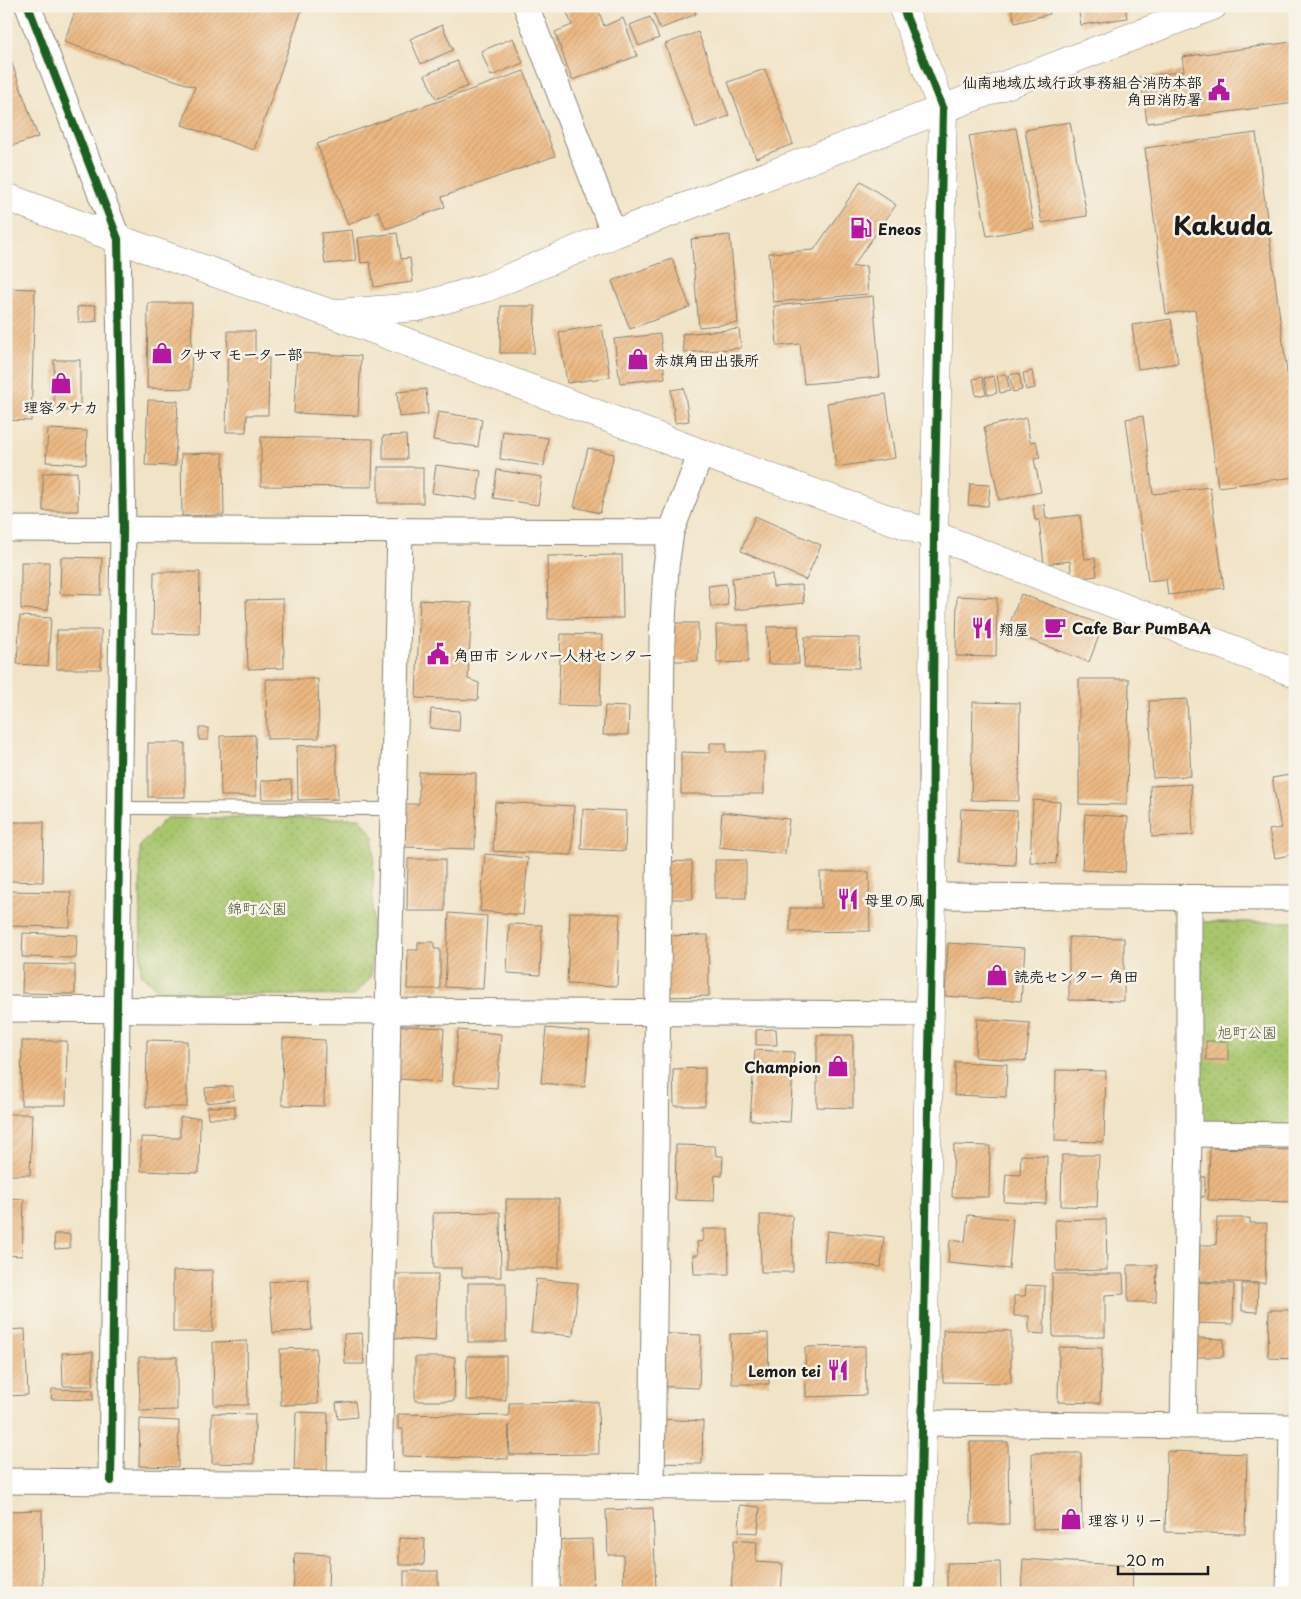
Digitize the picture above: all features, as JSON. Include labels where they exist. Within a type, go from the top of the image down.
[{"type":"street","points":[[28,6],[118,239],[123,529],[111,1481]]},
{"type":"street","points":[[902,6],[943,110],[934,536],[932,896],[919,1593]]},
{"type":"street","points":[[332,314],[418,307],[488,287],[614,234],[1213,6]]},
{"type":"street","points":[[526,7],[614,234]]},
{"type":"street","points":[[6,197],[118,239],[332,314],[701,453],[934,536],[1295,673]]},
{"type":"street","points":[[652,1487],[656,1012],[662,640],[666,567],[671,532],[701,453]]},
{"type":"street","points":[[6,529],[671,532]]},
{"type":"street","points":[[379,1484],[400,531]]},
{"type":"street","points":[[932,896],[1295,898]]},
{"type":"street","points":[[1183,1426],[1189,1134],[1189,898]]},
{"type":"street","points":[[6,1009],[929,1014]]},
{"type":"street","points":[[1189,1134],[1295,1135]]},
{"type":"street","points":[[921,1422],[1293,1427],[1289,1593]]},
{"type":"street","points":[[6,1481],[920,1489]]},
{"type":"street","points":[[547,1593],[548,1486]]},
{"type":"lane","points":[[119,808],[393,809]]},
{"type":"green space","name":"錦町公園","points":[[166,818],[360,818],[374,837],[371,977],[354,996],[163,994],[141,974],[140,846]]},
{"type":"green space","name":"旭町公園","points":[[1201,922],[1295,922],[1295,1125],[1198,1123]]},
{"type":"building","points":[[77,6],[303,6],[254,150],[182,125],[195,87],[64,42]]},
{"type":"building","points":[[597,6],[604,26],[623,18],[637,56],[572,80],[555,32],[572,25],[565,7]]},
{"type":"building","points":[[651,6],[693,6],[696,14],[660,29]]},
{"type":"building","points":[[819,6],[831,6],[821,11]]},
{"type":"building","points":[[1011,6],[1048,6],[1050,14],[1015,23]]},
{"type":"building","points":[[1078,6],[1125,6],[1127,18],[1081,25]]},
{"type":"building","points":[[650,17],[659,38],[639,46],[630,25]]},
{"type":"building","points":[[442,25],[453,50],[421,64],[410,39]]},
{"type":"building","points":[[698,32],[729,116],[696,128],[665,44]]},
{"type":"building","points":[[513,38],[523,63],[491,76],[481,51]]},
{"type":"building","name":"仙南地域広域行政事務組合消防本部 角田消防署","points":[[1291,42],[1295,66],[1295,103],[1147,123],[1141,77],[1184,71],[1182,57]]},
{"type":"building","points":[[10,58],[38,137],[6,148],[6,59]]},
{"type":"building","points":[[457,61],[468,86],[436,99],[425,75]]},
{"type":"building","points":[[765,69],[793,144],[756,158],[728,82]]},
{"type":"building","points":[[524,71],[555,156],[442,197],[445,207],[386,229],[378,211],[348,225],[317,144]]},
{"type":"building","points":[[1070,122],[1087,216],[1042,223],[1025,130]]},
{"type":"building","points":[[1016,128],[1034,228],[987,236],[969,136]]},
{"type":"building","points":[[1256,133],[1295,435],[1295,477],[1218,487],[1195,310],[1166,314],[1145,148]]},
{"type":"building","points":[[861,181],[896,205],[852,267],[866,266],[868,294],[773,302],[769,253],[814,250]]},
{"type":"building","points":[[352,230],[356,261],[325,264],[321,233]]},
{"type":"building","points":[[397,233],[401,259],[410,258],[413,282],[374,287],[370,262],[361,263],[358,238]]},
{"type":"building","points":[[730,235],[738,323],[699,327],[691,239]]},
{"type":"building","points":[[672,259],[690,307],[630,329],[612,281]]},
{"type":"building","points":[[6,288],[35,289],[31,421],[6,420]]},
{"type":"building","points":[[873,296],[880,377],[804,384],[800,344],[777,346],[774,306]]},
{"type":"building","points":[[148,303],[192,303],[191,389],[147,388]]},
{"type":"building","points":[[95,305],[97,321],[79,323],[77,307]]},
{"type":"building","points":[[501,306],[535,306],[534,353],[500,353]]},
{"type":"building","points":[[1171,319],[1178,363],[1138,369],[1132,325]]},
{"type":"building","points":[[602,325],[610,377],[567,383],[559,332]]},
{"type":"building","points":[[739,329],[741,348],[684,353],[682,334]]},
{"type":"building","points":[[228,331],[255,331],[255,358],[269,358],[268,415],[247,415],[246,432],[226,432]]},
{"type":"building","points":[[660,334],[665,378],[620,383],[614,339]]},
{"type":"building","points":[[297,353],[361,356],[358,416],[294,413]]},
{"type":"building","points":[[1295,357],[1295,387],[1294,387],[1289,358]]},
{"type":"building","points":[[54,360],[80,360],[80,410],[54,410]]},
{"type":"building","points":[[1032,371],[1035,388],[1026,390],[1023,373]]},
{"type":"building","points":[[1019,373],[1022,390],[1013,392],[1009,375]]},
{"type":"building","points":[[1006,374],[1010,391],[1000,393],[997,376]]},
{"type":"building","points":[[994,376],[997,393],[988,395],[984,378]]},
{"type":"building","points":[[982,377],[986,394],[976,396],[973,379]]},
{"type":"building","points":[[684,388],[689,421],[675,423],[671,390]]},
{"type":"building","points":[[426,389],[428,414],[399,417],[397,392]]},
{"type":"building","points":[[886,394],[895,458],[836,467],[827,403]]},
{"type":"building","points":[[148,400],[178,401],[175,466],[145,465]]},
{"type":"building","points":[[438,412],[482,419],[478,447],[433,440]]},
{"type":"building","points":[[1143,416],[1153,494],[1210,487],[1224,588],[1168,595],[1166,579],[1148,581],[1126,419]]},
{"type":"building","points":[[1026,418],[1030,442],[1036,441],[1040,458],[1034,459],[1041,492],[999,500],[984,427]]},
{"type":"building","points":[[48,429],[87,431],[86,464],[46,462]]},
{"type":"building","points":[[503,431],[548,438],[544,466],[500,459]]},
{"type":"building","points":[[406,435],[407,459],[383,459],[383,436]]},
{"type":"building","points":[[261,437],[373,439],[372,487],[261,486]]},
{"type":"building","points":[[588,448],[614,454],[600,513],[574,507]]},
{"type":"building","points":[[223,453],[224,515],[182,516],[181,454]]},
{"type":"building","points":[[436,465],[481,471],[477,499],[432,493]]},
{"type":"building","points":[[378,467],[423,467],[423,503],[378,503]]},
{"type":"building","points":[[497,470],[542,477],[538,505],[493,498]]},
{"type":"building","points":[[77,472],[78,511],[43,511],[43,473]]},
{"type":"building","points":[[970,484],[990,485],[988,506],[968,505]]},
{"type":"building","points":[[1044,504],[1046,519],[1080,515],[1085,559],[1095,558],[1097,576],[1072,579],[1070,561],[1044,564],[1039,520],[1035,520],[1033,506]]},
{"type":"building","points":[[755,516],[821,545],[806,580],[741,551]]},
{"type":"building","points":[[622,555],[623,618],[548,619],[547,556]]},
{"type":"building","points":[[61,557],[102,558],[101,595],[60,594]]},
{"type":"building","points":[[21,562],[49,562],[48,610],[21,609]]},
{"type":"building","points":[[154,572],[200,572],[199,634],[153,633]]},
{"type":"building","points":[[772,574],[773,587],[802,585],[804,603],[735,610],[732,578]]},
{"type":"building","points":[[726,584],[728,605],[711,607],[708,586]]},
{"type":"building","points":[[1021,594],[1103,625],[1089,662],[1007,631]]},
{"type":"building","points":[[957,596],[997,598],[996,657],[956,656]]},
{"type":"building","points":[[283,599],[284,668],[248,669],[246,600]]},
{"type":"building","points":[[420,600],[472,603],[468,679],[479,683],[478,700],[416,698]]},
{"type":"building","points":[[20,616],[51,618],[48,666],[17,664]]},
{"type":"building","points":[[667,623],[698,623],[698,661],[667,661]]},
{"type":"building","points":[[716,625],[748,625],[748,662],[717,663]]},
{"type":"building","points":[[798,626],[799,664],[768,664],[767,627]]},
{"type":"building","points":[[57,630],[101,630],[101,669],[57,669]]},
{"type":"building","points":[[561,634],[602,635],[600,706],[558,705]]},
{"type":"building","points":[[805,637],[860,638],[859,668],[804,667]]},
{"type":"building","points":[[266,679],[318,679],[319,738],[267,739]]},
{"type":"building","points":[[1079,679],[1129,679],[1127,805],[1079,804]]},
{"type":"building","points":[[1187,699],[1191,776],[1153,778],[1149,701]]},
{"type":"building","points":[[973,702],[1020,703],[1019,801],[971,800]]},
{"type":"building","points":[[605,706],[629,707],[628,735],[603,735]]},
{"type":"building","points":[[431,709],[460,711],[459,731],[430,728]]},
{"type":"building","points":[[199,728],[208,728],[208,740],[199,740]]},
{"type":"building","points":[[255,735],[256,796],[221,796],[220,736]]},
{"type":"building","points":[[148,743],[185,743],[185,797],[148,797]]},
{"type":"building","points":[[710,743],[726,743],[726,752],[764,752],[764,794],[681,794],[681,752],[710,753]]},
{"type":"building","points":[[336,744],[338,799],[298,800],[297,746]]},
{"type":"building","points":[[419,772],[476,773],[475,849],[403,847],[403,804],[419,804]]},
{"type":"building","points":[[1295,774],[1295,854],[1275,858],[1269,830],[1281,828],[1272,778]]},
{"type":"building","points":[[291,780],[292,799],[262,799],[261,781]]},
{"type":"building","points":[[1191,784],[1193,835],[1152,837],[1150,786]]},
{"type":"building","points":[[1033,800],[1060,802],[1056,864],[1030,862]]},
{"type":"building","points":[[495,802],[574,806],[572,855],[493,851]]},
{"type":"building","points":[[583,809],[626,811],[625,851],[581,849]]},
{"type":"building","points":[[961,809],[1017,811],[1015,865],[959,863]]},
{"type":"building","points":[[722,812],[789,819],[785,854],[719,847]]},
{"type":"building","points":[[1085,814],[1128,817],[1125,872],[1082,870]]},
{"type":"building","points":[[9,822],[44,822],[43,882],[8,881]]},
{"type":"building","points":[[485,854],[528,858],[523,915],[480,911]]},
{"type":"building","points":[[408,859],[445,859],[445,911],[407,911]]},
{"type":"building","points":[[715,860],[746,860],[746,898],[715,898]]},
{"type":"building","points":[[692,861],[693,899],[661,899],[661,862]]},
{"type":"building","points":[[820,872],[869,872],[870,931],[790,932],[790,908],[821,908]]},
{"type":"building","points":[[6,891],[71,892],[70,927],[6,926]]},
{"type":"building","points":[[570,912],[620,914],[617,986],[567,984]]},
{"type":"building","points":[[449,913],[487,916],[483,989],[445,987]]},
{"type":"building","points":[[509,924],[542,925],[540,975],[507,973]]},
{"type":"building","points":[[23,933],[77,935],[76,958],[22,957]]},
{"type":"building","points":[[708,935],[709,996],[663,997],[663,936]]},
{"type":"building","points":[[1069,937],[1124,938],[1124,1001],[1069,1000]]},
{"type":"building","points":[[418,942],[434,942],[434,949],[440,949],[440,989],[407,989],[408,950],[418,950]]},
{"type":"building","points":[[948,943],[1025,948],[1021,1001],[945,996]]},
{"type":"building","points":[[23,964],[75,965],[75,994],[22,993]]},
{"type":"building","points":[[977,1019],[1030,1023],[1026,1061],[975,1057]]},
{"type":"building","points":[[386,1025],[444,1028],[441,1082],[383,1078]]},
{"type":"building","points":[[546,1028],[590,1032],[585,1087],[541,1083]]},
{"type":"building","points":[[776,1029],[777,1045],[756,1045],[756,1030]]},
{"type":"building","points":[[458,1030],[501,1034],[497,1088],[453,1085]]},
{"type":"building","points":[[817,1035],[853,1035],[853,1108],[817,1107]]},
{"type":"building","points":[[283,1038],[325,1040],[324,1106],[282,1105]]},
{"type":"building","points":[[147,1040],[187,1041],[187,1107],[146,1107]]},
{"type":"building","points":[[22,1041],[67,1041],[66,1105],[21,1105]]},
{"type":"building","points":[[1206,1041],[1228,1041],[1228,1060],[1206,1060]]},
{"type":"building","points":[[755,1050],[794,1052],[790,1122],[750,1120]]},
{"type":"building","points":[[955,1062],[1007,1064],[1006,1097],[954,1095]]},
{"type":"building","points":[[705,1068],[705,1106],[674,1106],[673,1069]]},
{"type":"building","points":[[1056,1070],[1106,1071],[1104,1142],[1055,1141]]},
{"type":"building","points":[[232,1086],[234,1100],[206,1103],[205,1088]]},
{"type":"building","points":[[235,1106],[235,1118],[208,1118],[207,1107]]},
{"type":"building","points":[[6,1114],[32,1114],[30,1175],[6,1175]]},
{"type":"building","points":[[180,1117],[200,1118],[199,1173],[141,1171],[141,1137],[180,1138]]},
{"type":"building","points":[[676,1145],[715,1146],[716,1156],[723,1156],[722,1176],[715,1175],[714,1201],[675,1200]]},
{"type":"building","points":[[954,1145],[990,1146],[989,1197],[952,1197]]},
{"type":"building","points":[[1210,1148],[1295,1150],[1295,1202],[1208,1200]]},
{"type":"building","points":[[1021,1155],[1047,1156],[1046,1204],[1004,1202],[1006,1174],[1020,1175]]},
{"type":"building","points":[[1062,1155],[1099,1155],[1097,1207],[1061,1206]]},
{"type":"building","points":[[1185,1176],[1205,1177],[1204,1197],[1184,1197]]},
{"type":"building","points":[[6,1198],[24,1199],[22,1256],[6,1255]]},
{"type":"building","points":[[506,1199],[559,1199],[559,1268],[507,1268]]},
{"type":"building","points":[[500,1212],[501,1277],[462,1277],[462,1268],[434,1268],[433,1213]]},
{"type":"building","points":[[760,1215],[792,1215],[793,1272],[761,1272]]},
{"type":"building","points":[[968,1215],[1013,1219],[1009,1269],[948,1263],[950,1240],[965,1242]]},
{"type":"building","points":[[1217,1218],[1250,1218],[1250,1223],[1267,1223],[1265,1283],[1199,1281],[1200,1245],[1216,1245]]},
{"type":"building","points":[[1106,1219],[1107,1270],[1056,1271],[1055,1220]]},
{"type":"building","points":[[703,1229],[728,1229],[729,1274],[694,1274],[693,1255],[698,1255],[697,1242],[703,1241]]},
{"type":"building","points":[[827,1231],[884,1237],[881,1267],[824,1261]]},
{"type":"building","points":[[54,1234],[70,1234],[70,1248],[55,1249]]},
{"type":"building","points":[[1128,1265],[1157,1265],[1156,1302],[1128,1302]]},
{"type":"building","points":[[212,1270],[213,1332],[173,1332],[173,1271]]},
{"type":"building","points":[[396,1274],[438,1274],[435,1341],[395,1338]]},
{"type":"building","points":[[1052,1274],[1123,1274],[1124,1294],[1105,1295],[1105,1337],[1053,1337]]},
{"type":"building","points":[[308,1279],[312,1330],[273,1333],[269,1282]]},
{"type":"building","points":[[536,1279],[578,1283],[573,1336],[531,1332]]},
{"type":"building","points":[[1191,1282],[1234,1284],[1233,1324],[1190,1323]]},
{"type":"building","points":[[468,1283],[506,1283],[506,1342],[468,1342]]},
{"type":"building","points":[[1242,1284],[1258,1284],[1257,1312],[1242,1311]]},
{"type":"building","points":[[1026,1285],[1045,1286],[1044,1334],[1029,1333],[1029,1316],[1014,1316],[1014,1296],[1025,1296]]},
{"type":"building","points":[[1269,1310],[1295,1310],[1295,1359],[1268,1358]]},
{"type":"building","points":[[25,1329],[28,1395],[6,1396],[6,1330]]},
{"type":"building","points":[[943,1330],[1011,1331],[1011,1383],[943,1382]]},
{"type":"building","points":[[362,1333],[364,1364],[345,1364],[344,1334]]},
{"type":"building","points":[[652,1333],[701,1335],[699,1388],[650,1386]]},
{"type":"building","points":[[768,1333],[769,1384],[732,1384],[730,1334]]},
{"type":"building","points":[[1196,1338],[1224,1339],[1223,1357],[1195,1357]]},
{"type":"building","points":[[247,1341],[248,1405],[214,1405],[213,1342]]},
{"type":"building","points":[[865,1346],[866,1395],[806,1397],[805,1347]]},
{"type":"building","points":[[1059,1347],[1102,1348],[1100,1403],[1058,1402]]},
{"type":"building","points":[[316,1348],[318,1404],[281,1405],[280,1349]]},
{"type":"building","points":[[93,1352],[93,1386],[63,1386],[62,1353]]},
{"type":"building","points":[[467,1356],[506,1356],[506,1400],[466,1400]]},
{"type":"building","points":[[139,1357],[177,1357],[177,1410],[140,1411]]},
{"type":"building","points":[[415,1357],[455,1357],[454,1401],[415,1401]]},
{"type":"building","points":[[52,1389],[93,1390],[93,1400],[51,1399]]},
{"type":"building","points":[[355,1401],[357,1417],[338,1419],[336,1403]]},
{"type":"building","points":[[598,1402],[599,1454],[510,1455],[509,1425],[508,1459],[403,1456],[403,1429],[398,1429],[398,1414],[509,1416],[509,1403]]},
{"type":"building","points":[[296,1412],[328,1413],[327,1473],[294,1472]]},
{"type":"building","points":[[212,1413],[255,1414],[254,1464],[212,1463]]},
{"type":"building","points":[[140,1419],[179,1421],[178,1467],[139,1466]]},
{"type":"building","points":[[655,1419],[703,1421],[702,1464],[653,1463]]},
{"type":"building","points":[[970,1442],[1008,1442],[1009,1524],[971,1524]]},
{"type":"building","points":[[1167,1451],[1247,1454],[1245,1534],[1165,1532]]},
{"type":"building","points":[[1032,1453],[1081,1453],[1082,1528],[1033,1529]]},
{"type":"building","points":[[740,1505],[760,1507],[758,1533],[739,1532]]},
{"type":"building","points":[[653,1508],[656,1593],[624,1593],[623,1555],[608,1555],[606,1510]]},
{"type":"building","points":[[42,1510],[43,1593],[8,1593],[6,1511]]},
{"type":"building","points":[[399,1538],[425,1539],[424,1565],[399,1565]]},
{"type":"building","points":[[592,1539],[594,1593],[558,1593],[557,1540]]},
{"type":"building","points":[[734,1540],[757,1542],[756,1562],[783,1564],[781,1593],[731,1593]]},
{"type":"building","points":[[295,1553],[329,1555],[328,1593],[293,1593]]},
{"type":"building","points":[[1023,1559],[1133,1566],[1132,1593],[1021,1593]]},
{"type":"building","points":[[1000,1562],[1001,1593],[947,1593],[947,1563]]},
{"type":"building","points":[[404,1571],[438,1571],[438,1593],[404,1593]]},
{"type":"cycle path","points":[[28,6],[118,239],[123,529],[111,1481]]},
{"type":"cycle path","points":[[902,6],[943,110],[934,535],[932,896],[919,1593]]},
{"type":"place","name":"仙南地域広域行政事務組合消防本部 角田消防署","points":[[1219,90]]},
{"type":"place","name":"Eneos","points":[[861,228]]},
{"type":"place","name":"クサマ モーター部","points":[[162,353]]},
{"type":"place","name":"赤旗角田出張所","points":[[638,359]]},
{"type":"place","name":"理容タナカ","points":[[61,383]]},
{"type":"place","name":"Cafe Bar PumBAA","points":[[1055,627]]},
{"type":"place","name":"翔屋","points":[[982,628]]},
{"type":"place","name":"角田市 シルバー人材センター","points":[[438,654]]},
{"type":"place","name":"母里の風","points":[[848,899]]},
{"type":"place","name":"読売センター 角田","points":[[997,975]]},
{"type":"place","name":"Champion","points":[[838,1066]]},
{"type":"place","name":"Lemon tei","points":[[838,1370]]},
{"type":"place","name":"理容りりー","points":[[1071,1519]]},
{"type":"district","name":"Kakuda","points":[[1223,225]]}]
